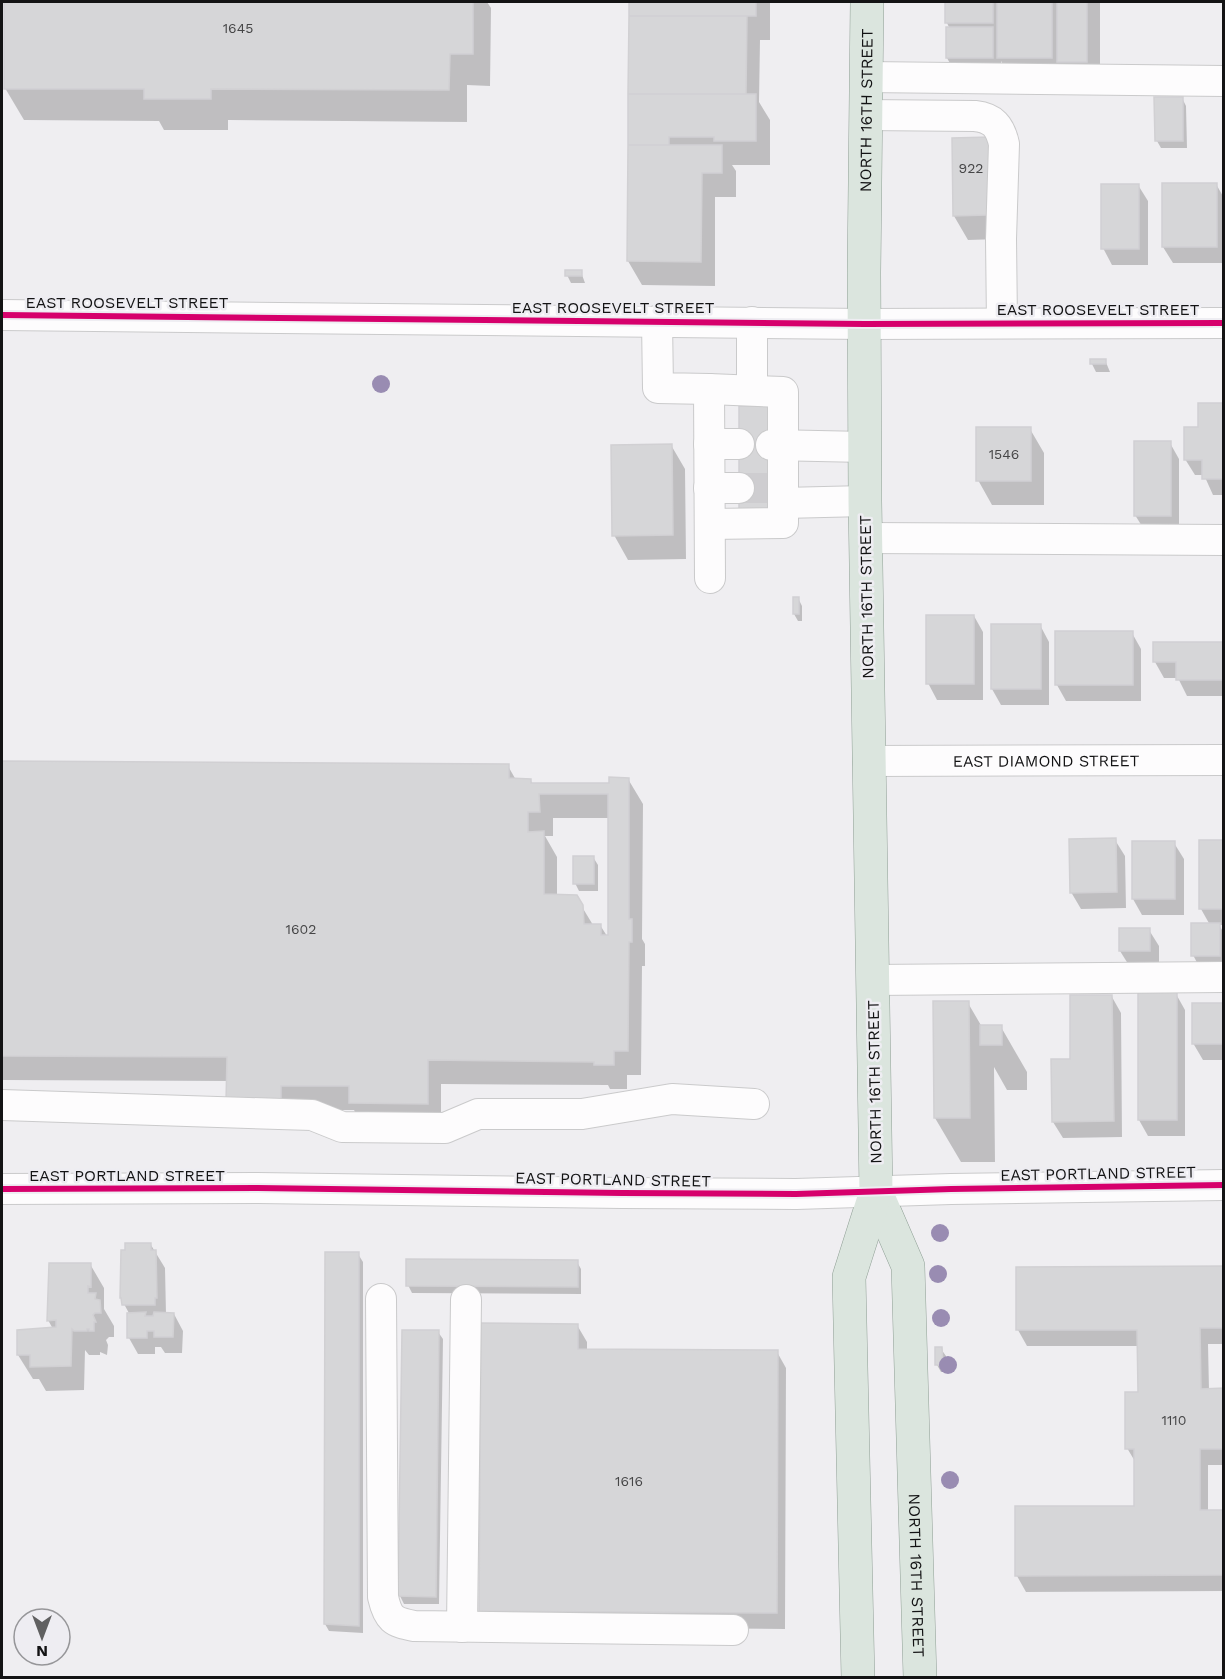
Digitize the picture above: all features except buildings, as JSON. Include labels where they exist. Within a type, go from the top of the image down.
[{"type":"main road","name":"NORTH 16TH STREET","points":[[858,1677],[849,1277],[876,1192],[865,501],[867,2]]},
{"type":"main road","name":"NORTH 16TH STREET","points":[[876,1192],[908,1266],[920,1677]]},
{"type":"street","points":[[867,77],[1224,81]]},
{"type":"street","points":[[866,115],[975,116],[987,117],[995,122],[1004,144],[1001,239],[1002,323]]},
{"type":"street","name":"EAST ROOSEVELT STREET","points":[[2,315],[865,324],[1224,322]]},
{"type":"street","points":[[657,321],[658,388],[783,392],[777,444],[783,523],[710,524]]},
{"type":"street","points":[[752,322],[752,390]]},
{"type":"street","points":[[709,389],[710,578]]},
{"type":"street","points":[[709,444],[739,444]]},
{"type":"street","points":[[777,444],[865,447]]},
{"type":"street","points":[[709,488],[739,488]]},
{"type":"street","points":[[779,493],[865,501]]},
{"type":"street","points":[[866,538],[1224,540]]},
{"type":"street","name":"EAST DIAMOND STREET","points":[[868,762],[1224,760]]},
{"type":"street","points":[[873,980],[1224,977]]},
{"type":"street","points":[[2,1105],[312,1115],[342,1127],[445,1128],[478,1114],[582,1114],[672,1099],[754,1104]]},
{"type":"street","name":"EAST PORTLAND STREET","points":[[2,1189],[258,1188],[633,1194],[796,1194],[1224,1185]]},
{"type":"street","points":[[381,1299],[383,1597],[386,1611],[392,1619],[414,1626],[733,1630]]},
{"type":"street","points":[[462,1627],[466,1300]]},
{"type":"tunnel","points":[[739,488],[771,488]]},
{"type":"cycle path","points":[[2,315],[865,324],[1224,323]]},
{"type":"cycle path","points":[[2,1189],[258,1188],[796,1194],[1224,1185]]}]
